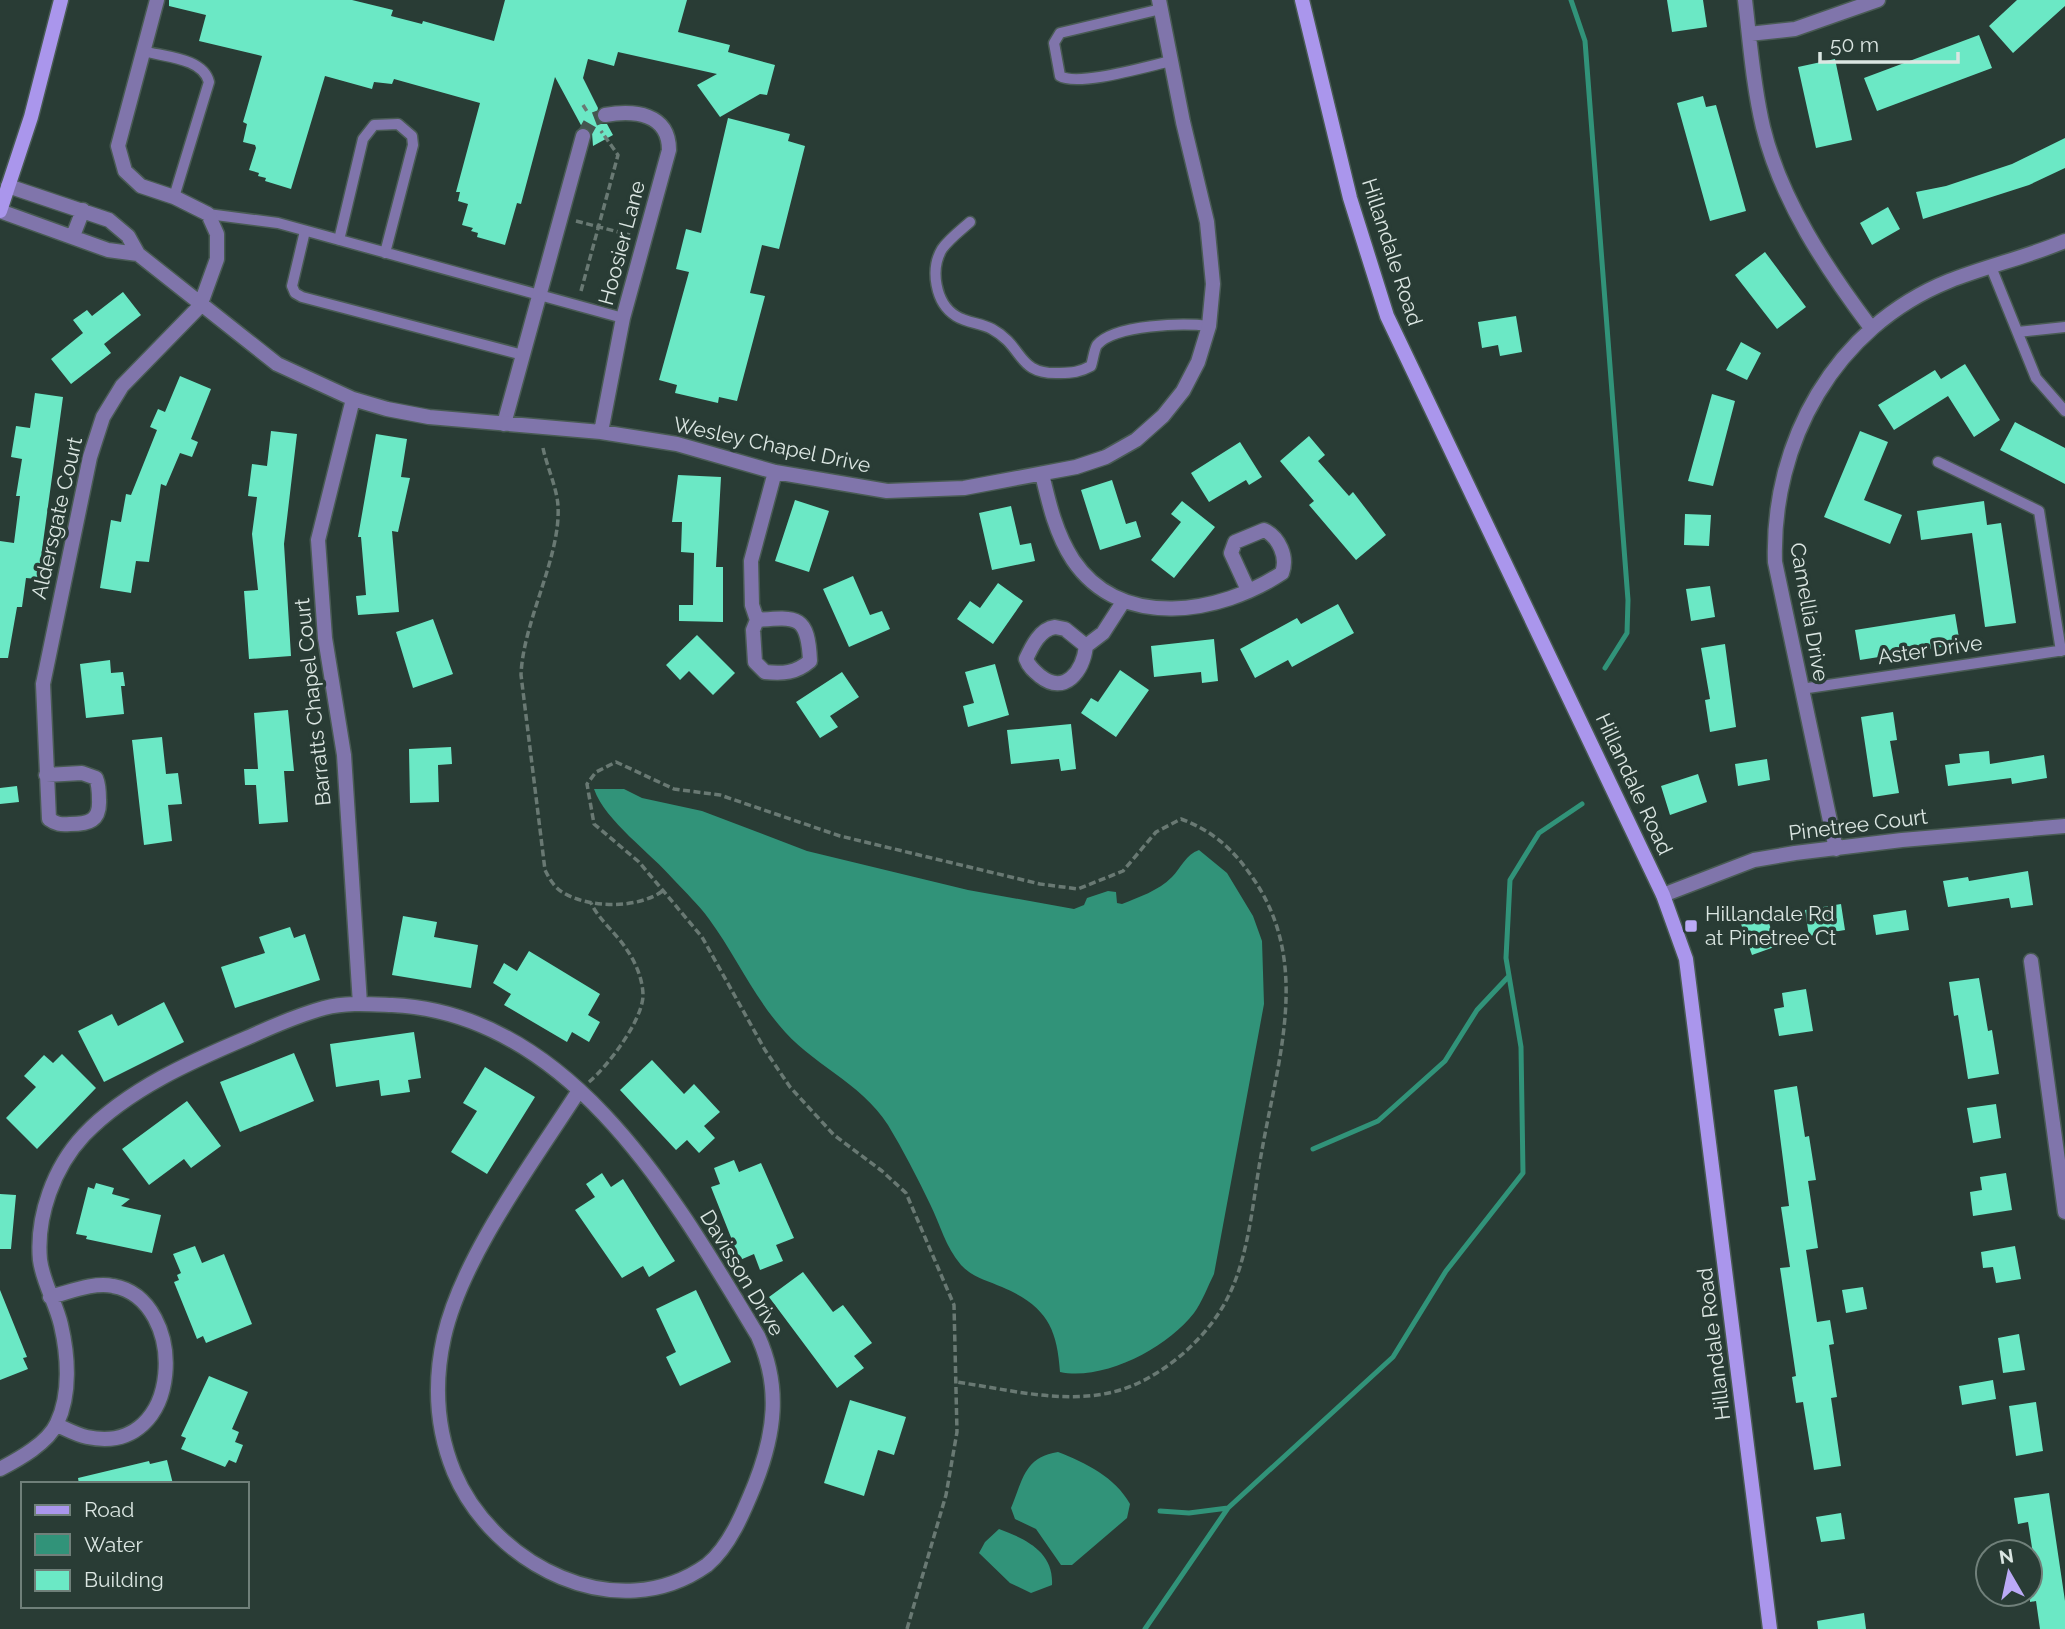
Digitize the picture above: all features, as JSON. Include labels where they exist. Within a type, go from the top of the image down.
[{"type":"street","points":[[0,211],[43,74],[61,0]]},
{"type":"street","points":[[157,0],[118,146],[125,171],[141,186],[174,197],[208,214],[217,234],[217,259],[200,306]]},
{"type":"street","name":"Hillandale Road","points":[[1302,0],[1350,198],[1387,316],[1663,895],[1686,958],[1770,1629]]},
{"type":"street","points":[[1745,0],[1763,125],[1780,177],[1836,281],[1871,328]]},
{"type":"street","points":[[1749,34],[1795,29],[1878,0]]},
{"type":"street","name":"Wesley Chapel Drive","points":[[8,186],[83,209],[109,220],[128,236],[138,254],[179,285],[200,306],[277,364],[353,399],[429,417],[550,430],[601,432],[710,452],[775,471],[887,491],[964,488],[1042,474],[1105,457],[1145,432],[1183,391],[1198,362],[1209,326],[1213,284],[1207,222],[1160,5]]},
{"type":"street","name":"Hoosier Lane","points":[[599,121],[643,112],[658,123],[669,137],[669,150],[623,318],[601,432]]},
{"type":"street","points":[[505,424],[583,136]]},
{"type":"street","points":[[73,236],[83,209]]},
{"type":"street","name":"Wesley Chapel Drive","points":[[0,211],[108,250],[138,254]]},
{"type":"street","name":"Camellia Drive","points":[[1836,849],[1775,562],[1774,529],[1778,495],[1787,458],[1816,395],[1838,362],[1871,328],[1913,298],[1949,281],[2065,241]]},
{"type":"street","name":"Aldersgate Court","points":[[46,775],[82,773],[96,778],[99,811],[97,818],[90,823],[67,825],[55,824],[49,819],[46,775],[43,684],[90,457],[103,417],[122,386],[200,306]]},
{"type":"street","name":"Barratts Chapel Court","points":[[353,399],[318,540],[325,638],[344,755],[360,1003]]},
{"type":"street","points":[[757,621],[788,617],[797,620],[804,626],[809,640],[810,661],[799,670],[765,672],[755,662],[753,630],[757,621],[752,606],[751,561],[775,471]]},
{"type":"street","points":[[1042,474],[1059,534],[1074,562],[1122,602],[1165,610],[1192,608],[1248,590]]},
{"type":"street","points":[[1086,646],[1065,629],[1048,628],[1031,646],[1026,659],[1029,667],[1044,679],[1059,685],[1069,682],[1084,660],[1086,646],[1103,633],[1122,602]]},
{"type":"street","name":"Pinetree Court","points":[[1663,895],[1754,860],[2065,826]]},
{"type":"street","points":[[2031,961],[2065,1212]]},
{"type":"street","name":"Davisson Drive","points":[[57,1425],[67,1381],[66,1354],[61,1323],[40,1261],[42,1215],[59,1170],[84,1135],[126,1099],[204,1056],[326,1007],[360,1003],[427,1008],[476,1024],[541,1058],[578,1092],[637,1152],[687,1220],[758,1336],[766,1354],[774,1395],[774,1423],[768,1451],[733,1532],[707,1565],[672,1586],[649,1594],[622,1598],[594,1595],[564,1584],[519,1556],[484,1521],[454,1471],[438,1403],[438,1372],[445,1334],[464,1275],[578,1092]]},
{"type":"street","points":[[0,1469],[23,1457],[57,1425],[86,1437],[109,1438],[134,1431],[148,1422],[157,1409],[166,1371],[156,1323],[146,1304],[129,1291],[113,1286],[95,1286],[50,1297]]},
{"type":"lane","points":[[1160,5],[1060,33],[1054,43],[1060,76],[1067,80],[1171,61]]},
{"type":"lane","points":[[143,51],[198,65],[207,72],[209,82],[174,197]]},
{"type":"lane","points":[[340,240],[363,139],[374,125],[398,124],[412,136],[413,145],[385,253]]},
{"type":"lane","points":[[208,214],[278,223],[623,318]]},
{"type":"lane","points":[[970,222],[944,246],[936,261],[936,289],[946,308],[958,317],[990,328],[1008,340],[1029,368],[1040,374],[1079,372],[1091,366],[1097,346],[1111,336],[1153,327],[1209,326]]},
{"type":"lane","points":[[305,231],[292,286],[295,293],[523,355]]},
{"type":"lane","points":[[1991,267],[2036,378],[2065,411]]},
{"type":"lane","points":[[2018,332],[2065,327]]},
{"type":"lane","points":[[1938,462],[2039,510],[2063,651]]},
{"type":"lane","name":"Aster Drive","points":[[1801,689],[2063,651]]},
{"type":"path","points":[[580,293],[618,155],[599,121],[583,105]]},
{"type":"path","points":[[561,216],[646,240]]},
{"type":"path","points":[[543,449],[558,505],[556,529],[522,652],[521,675],[545,870],[562,892],[591,903],[652,898],[664,890]]},
{"type":"path","points":[[907,1629],[946,1495],[957,1432],[954,1305],[906,1193],[834,1135],[790,1087],[765,1050],[702,937],[639,862],[594,824],[587,784],[607,765],[616,762],[674,789],[720,795],[840,836],[1040,884],[1078,890],[1123,871],[1156,832],[1181,819],[1198,825],[1232,849],[1259,886],[1276,918],[1285,950],[1287,982],[1284,1028],[1248,1226],[1229,1294],[1193,1343],[1166,1366],[1134,1385],[1092,1395],[1054,1397],[956,1382]]},
{"type":"path","points":[[578,1092],[593,1079],[620,1046],[639,1012],[643,996],[638,969],[628,951],[591,903]]},
{"type":"water","points":[[594,789],[624,789],[642,798],[702,811],[807,851],[968,890],[1074,909],[1084,905],[1087,898],[1108,891],[1116,892],[1117,903],[1122,904],[1148,893],[1167,882],[1187,858],[1199,850],[1227,873],[1253,916],[1262,941],[1264,1004],[1214,1274],[1194,1313],[1168,1338],[1115,1367],[1096,1372],[1060,1372],[1052,1330],[1039,1310],[1017,1294],[975,1276],[961,1265],[947,1243],[904,1154],[877,1110],[791,1039],[760,1000],[705,914],[618,825]]},
{"type":"water","points":[[1058,1452],[1089,1466],[1108,1479],[1124,1494],[1130,1504],[1127,1518],[1072,1565],[1061,1565],[1036,1529],[1015,1519],[1011,1508],[1022,1479],[1031,1465],[1038,1459]]},
{"type":"water","points":[[999,1529],[1028,1542],[1043,1555],[1051,1574],[1052,1585],[1031,1593],[1010,1583],[979,1553],[985,1542]]},
{"type":"building","points":[[169,0],[352,0],[393,10],[391,16],[422,24],[423,21],[494,41],[505,0],[687,0],[678,32],[730,45],[728,52],[775,65],[767,95],[760,94],[720,117],[697,85],[717,74],[618,52],[614,66],[588,59],[583,78],[598,108],[596,117],[601,124],[607,124],[613,135],[593,146],[592,133],[582,127],[555,77],[521,204],[517,203],[505,245],[477,237],[478,233],[471,231],[473,228],[462,225],[468,204],[458,201],[460,192],[456,192],[480,103],[394,79],[392,84],[374,82],[372,89],[325,76],[291,189],[265,181],[266,178],[258,176],[259,173],[249,170],[255,145],[243,142],[247,124],[243,122],[262,56],[199,41],[206,15],[169,6]]},
{"type":"building","points":[[1667,0],[1703,0],[1707,27],[1672,32]]},
{"type":"building","points":[[2017,0],[2065,0],[2065,6],[2013,53],[1989,26]]},
{"type":"building","points":[[1979,35],[1992,68],[1877,111],[1864,78]]},
{"type":"building","points":[[1835,59],[1852,140],[1816,148],[1798,67]]},
{"type":"building","points":[[1703,96],[1706,107],[1716,105],[1746,211],[1710,221],[1677,103]]},
{"type":"building","points":[[728,118],[790,134],[788,141],[805,146],[779,249],[762,245],[750,293],[765,296],[737,401],[719,397],[718,403],[675,393],[677,385],[659,380],[689,272],[676,269],[686,229],[701,233]]},
{"type":"building","points":[[2065,138],[2065,168],[2029,185],[1923,219],[1916,192],[1946,186],[2012,164]]},
{"type":"building","points":[[1888,207],[1900,229],[1872,245],[1860,223]]},
{"type":"building","points":[[1765,252],[1806,307],[1777,329],[1735,275]]},
{"type":"building","points":[[123,292],[141,315],[104,344],[111,353],[71,384],[51,359],[83,333],[73,320],[87,310],[92,316]]},
{"type":"building","points":[[1516,316],[1522,352],[1500,356],[1498,345],[1482,348],[1478,322]]},
{"type":"building","points":[[1741,342],[1761,353],[1747,380],[1726,370]]},
{"type":"building","points":[[1965,364],[2000,420],[1974,437],[1948,396],[1894,430],[1878,405],[1935,370],[1941,379]]},
{"type":"building","points":[[180,376],[211,389],[191,439],[198,442],[192,457],[180,453],[166,486],[161,484],[149,562],[136,561],[131,593],[100,588],[111,520],[121,522],[126,494],[131,495],[157,430],[150,427],[158,409],[165,412]]},
{"type":"building","points":[[35,393],[63,397],[38,579],[26,578],[22,607],[17,607],[8,658],[0,658],[0,541],[14,543],[20,496],[16,496],[22,459],[11,457],[16,426],[30,428]]},
{"type":"building","points":[[1712,394],[1735,401],[1713,486],[1688,481]]},
{"type":"building","points":[[2015,422],[2065,448],[2065,484],[2000,450]]},
{"type":"building","points":[[271,431],[297,434],[284,544],[291,656],[249,659],[244,591],[258,590],[252,534],[257,497],[248,496],[252,464],[267,466]]},
{"type":"building","points":[[1860,431],[1888,442],[1864,500],[1902,515],[1890,544],[1824,517]]},
{"type":"building","points":[[376,434],[407,439],[401,477],[410,478],[398,532],[392,531],[399,612],[358,615],[356,596],[366,595],[361,537],[358,537]]},
{"type":"building","points":[[1309,436],[1325,455],[1318,461],[1349,496],[1353,492],[1386,535],[1356,560],[1309,505],[1314,501],[1280,461]]},
{"type":"building","points":[[1240,442],[1262,477],[1249,485],[1246,480],[1209,502],[1191,473]]},
{"type":"building","points":[[678,475],[721,477],[716,567],[723,567],[723,622],[679,621],[679,605],[693,605],[694,553],[681,552],[682,522],[672,522]]},
{"type":"building","points":[[1112,480],[1126,524],[1136,521],[1141,537],[1100,550],[1081,490]]},
{"type":"building","points":[[795,500],[829,511],[809,572],[775,561]]},
{"type":"building","points":[[1182,501],[1215,527],[1174,578],[1151,560],[1181,522],[1171,514]]},
{"type":"building","points":[[1984,501],[1987,525],[2001,523],[2016,623],[1985,627],[1972,533],[1921,540],[1917,511]]},
{"type":"building","points":[[1011,506],[1020,545],[1031,543],[1035,561],[992,570],[979,513]]},
{"type":"building","points":[[1685,514],[1711,515],[1709,546],[1684,545]]},
{"type":"building","points":[[853,576],[870,615],[882,611],[890,629],[849,647],[823,589]]},
{"type":"building","points":[[998,583],[1023,601],[993,644],[957,619],[970,601],[980,608]]},
{"type":"building","points":[[1710,586],[1715,617],[1691,621],[1686,589]]},
{"type":"building","points":[[1338,604],[1354,633],[1292,667],[1288,660],[1255,678],[1240,649],[1297,618],[1301,624]]},
{"type":"building","points":[[1955,614],[1960,644],[1860,660],[1855,630]]},
{"type":"building","points":[[433,619],[453,674],[413,688],[396,632]]},
{"type":"building","points":[[697,635],[735,673],[713,695],[689,671],[680,680],[666,665]]},
{"type":"building","points":[[1214,639],[1218,681],[1202,683],[1201,672],[1154,677],[1151,646]]},
{"type":"building","points":[[1725,644],[1736,727],[1710,732],[1705,700],[1710,699],[1701,648]]},
{"type":"building","points":[[110,660],[111,673],[123,672],[125,686],[121,686],[124,714],[86,718],[80,664]]},
{"type":"building","points":[[995,664],[1009,715],[968,727],[963,706],[974,703],[965,672]]},
{"type":"building","points":[[1120,670],[1149,690],[1116,737],[1081,713],[1091,698],[1098,702]]},
{"type":"building","points":[[842,672],[859,697],[830,716],[838,727],[820,738],[796,702]]},
{"type":"building","points":[[288,710],[294,771],[284,771],[288,822],[259,824],[256,785],[245,785],[244,769],[258,769],[254,713]]},
{"type":"building","points":[[1893,712],[1897,740],[1890,741],[1899,793],[1873,797],[1861,717]]},
{"type":"building","points":[[1071,724],[1076,769],[1061,771],[1059,759],[1011,764],[1007,730]]},
{"type":"building","points":[[162,737],[166,774],[178,773],[182,804],[168,805],[172,841],[144,845],[132,740]]},
{"type":"building","points":[[451,747],[452,764],[438,765],[439,802],[410,803],[409,749]]},
{"type":"building","points":[[1989,751],[1990,764],[2044,755],[2047,778],[2012,784],[2011,778],[1948,786],[1945,765],[1960,763],[1959,754]]},
{"type":"building","points":[[1767,759],[1770,780],[1738,786],[1735,764]]},
{"type":"building","points":[[1698,774],[1707,802],[1670,815],[1661,786]]},
{"type":"building","points":[[17,786],[19,802],[0,804],[0,788]]},
{"type":"building","points":[[2028,871],[2033,905],[2011,908],[2009,898],[1948,907],[1943,881],[1968,877],[1969,881]]},
{"type":"building","points":[[1841,904],[1845,930],[1809,936],[1805,910]]},
{"type":"building","points":[[1906,910],[1909,930],[1876,935],[1873,915]]},
{"type":"building","points":[[1766,915],[1777,946],[1752,955],[1741,924]]},
{"type":"building","points":[[403,916],[437,922],[434,937],[478,945],[471,988],[392,975]]},
{"type":"building","points":[[290,927],[294,938],[305,934],[320,980],[235,1008],[221,967],[265,953],[259,937]]},
{"type":"building","points":[[529,951],[600,994],[588,1015],[600,1022],[589,1042],[572,1032],[567,1042],[504,1005],[511,994],[493,983],[504,963],[517,971]]},
{"type":"building","points":[[1979,978],[1988,1031],[1992,1030],[1999,1074],[1968,1079],[1958,1015],[1954,1016],[1949,982]]},
{"type":"building","points":[[1806,989],[1813,1031],[1779,1036],[1774,1009],[1784,1007],[1782,993]]},
{"type":"building","points":[[164,1002],[184,1042],[104,1082],[78,1031],[112,1014],[118,1026]]},
{"type":"building","points":[[414,1032],[421,1078],[408,1080],[410,1092],[381,1096],[379,1080],[336,1087],[330,1044]]},
{"type":"building","points":[[294,1053],[314,1101],[240,1132],[220,1082]]},
{"type":"building","points":[[62,1054],[96,1088],[37,1149],[6,1118],[36,1087],[24,1076],[44,1055],[53,1063]]},
{"type":"building","points":[[652,1060],[684,1094],[694,1084],[720,1112],[704,1126],[715,1138],[699,1153],[687,1140],[676,1150],[620,1090]]},
{"type":"building","points":[[485,1067],[535,1097],[487,1174],[451,1152],[477,1111],[463,1103]]},
{"type":"building","points":[[1797,1086],[1805,1137],[1809,1136],[1816,1180],[1808,1181],[1818,1248],[1806,1250],[1817,1322],[1830,1320],[1834,1344],[1829,1345],[1837,1397],[1831,1398],[1841,1466],[1814,1470],[1803,1402],[1796,1403],[1792,1377],[1796,1376],[1780,1268],[1790,1267],[1781,1207],[1789,1206],[1774,1090]]},
{"type":"building","points":[[187,1101],[221,1146],[191,1168],[184,1159],[149,1185],[122,1149]]},
{"type":"building","points":[[1996,1104],[2001,1138],[1973,1143],[1967,1108]]},
{"type":"building","points":[[734,1160],[739,1172],[761,1163],[794,1238],[776,1245],[783,1261],[760,1270],[754,1254],[740,1260],[711,1187],[720,1184],[714,1168]]},
{"type":"building","points":[[602,1173],[611,1187],[623,1179],[675,1261],[649,1277],[643,1266],[622,1278],[575,1210],[595,1197],[586,1184]]},
{"type":"building","points":[[2006,1173],[2012,1210],[1973,1216],[1970,1192],[1982,1190],[1980,1177]]},
{"type":"building","points":[[96,1183],[114,1188],[112,1194],[130,1199],[121,1206],[161,1215],[152,1253],[86,1239],[87,1236],[76,1234],[88,1187],[94,1189]]},
{"type":"building","points":[[0,1194],[16,1195],[11,1249],[0,1249]]},
{"type":"building","points":[[195,1246],[202,1263],[224,1254],[252,1324],[206,1343],[203,1336],[197,1339],[174,1282],[179,1280],[177,1275],[181,1273],[173,1254]]},
{"type":"building","points":[[2015,1246],[2021,1279],[1996,1283],[1993,1267],[1983,1268],[1981,1252]]},
{"type":"building","points":[[803,1272],[833,1312],[843,1305],[872,1343],[854,1356],[864,1368],[837,1388],[769,1297]]},
{"type":"building","points":[[1863,1287],[1867,1309],[1846,1313],[1842,1290]]},
{"type":"building","points":[[0,1290],[27,1357],[23,1358],[28,1369],[0,1380]]},
{"type":"building","points":[[696,1290],[731,1362],[680,1386],[666,1357],[676,1352],[656,1309]]},
{"type":"building","points":[[2019,1334],[2025,1370],[2003,1373],[1998,1338]]},
{"type":"building","points":[[209,1376],[248,1392],[232,1429],[239,1432],[235,1442],[243,1445],[236,1463],[229,1460],[225,1467],[181,1449],[186,1438],[181,1436]]},
{"type":"building","points":[[1993,1380],[1996,1399],[1962,1405],[1959,1386]]},
{"type":"building","points":[[850,1400],[906,1417],[894,1455],[878,1450],[864,1496],[824,1483]]},
{"type":"building","points":[[2036,1402],[2043,1451],[2016,1456],[2009,1406]]},
{"type":"building","points":[[167,1460],[172,1482],[79,1482],[78,1478],[149,1461],[150,1464]]},
{"type":"building","points":[[2049,1493],[2065,1601],[2065,1629],[2040,1629],[2037,1608],[2044,1608],[2044,1538],[2030,1538],[2028,1522],[2018,1524],[2014,1498]]},
{"type":"building","points":[[1841,1513],[1845,1539],[1821,1542],[1816,1517]]},
{"type":"building","points":[[1864,1613],[1866,1629],[1818,1629],[1817,1621]]},
{"type":"waterway","points":[[1571,0],[1585,41],[1628,600],[1627,633],[1605,668]]},
{"type":"waterway","points":[[1145,1629],[1228,1508],[1393,1357],[1446,1271],[1523,1173],[1521,1047],[1506,958],[1510,880],[1539,833],[1582,804]]},
{"type":"waterway","points":[[1313,1149],[1378,1121],[1445,1061],[1477,1010],[1509,976]]},
{"type":"waterway","points":[[1160,1511],[1189,1513],[1228,1508]]},
{"type":"tunnel","points":[[583,136],[592,120],[605,115]]},
{"type":"place","name":"Hillandale Rd at Pinetree Ct","points":[[1691,926]]}]
